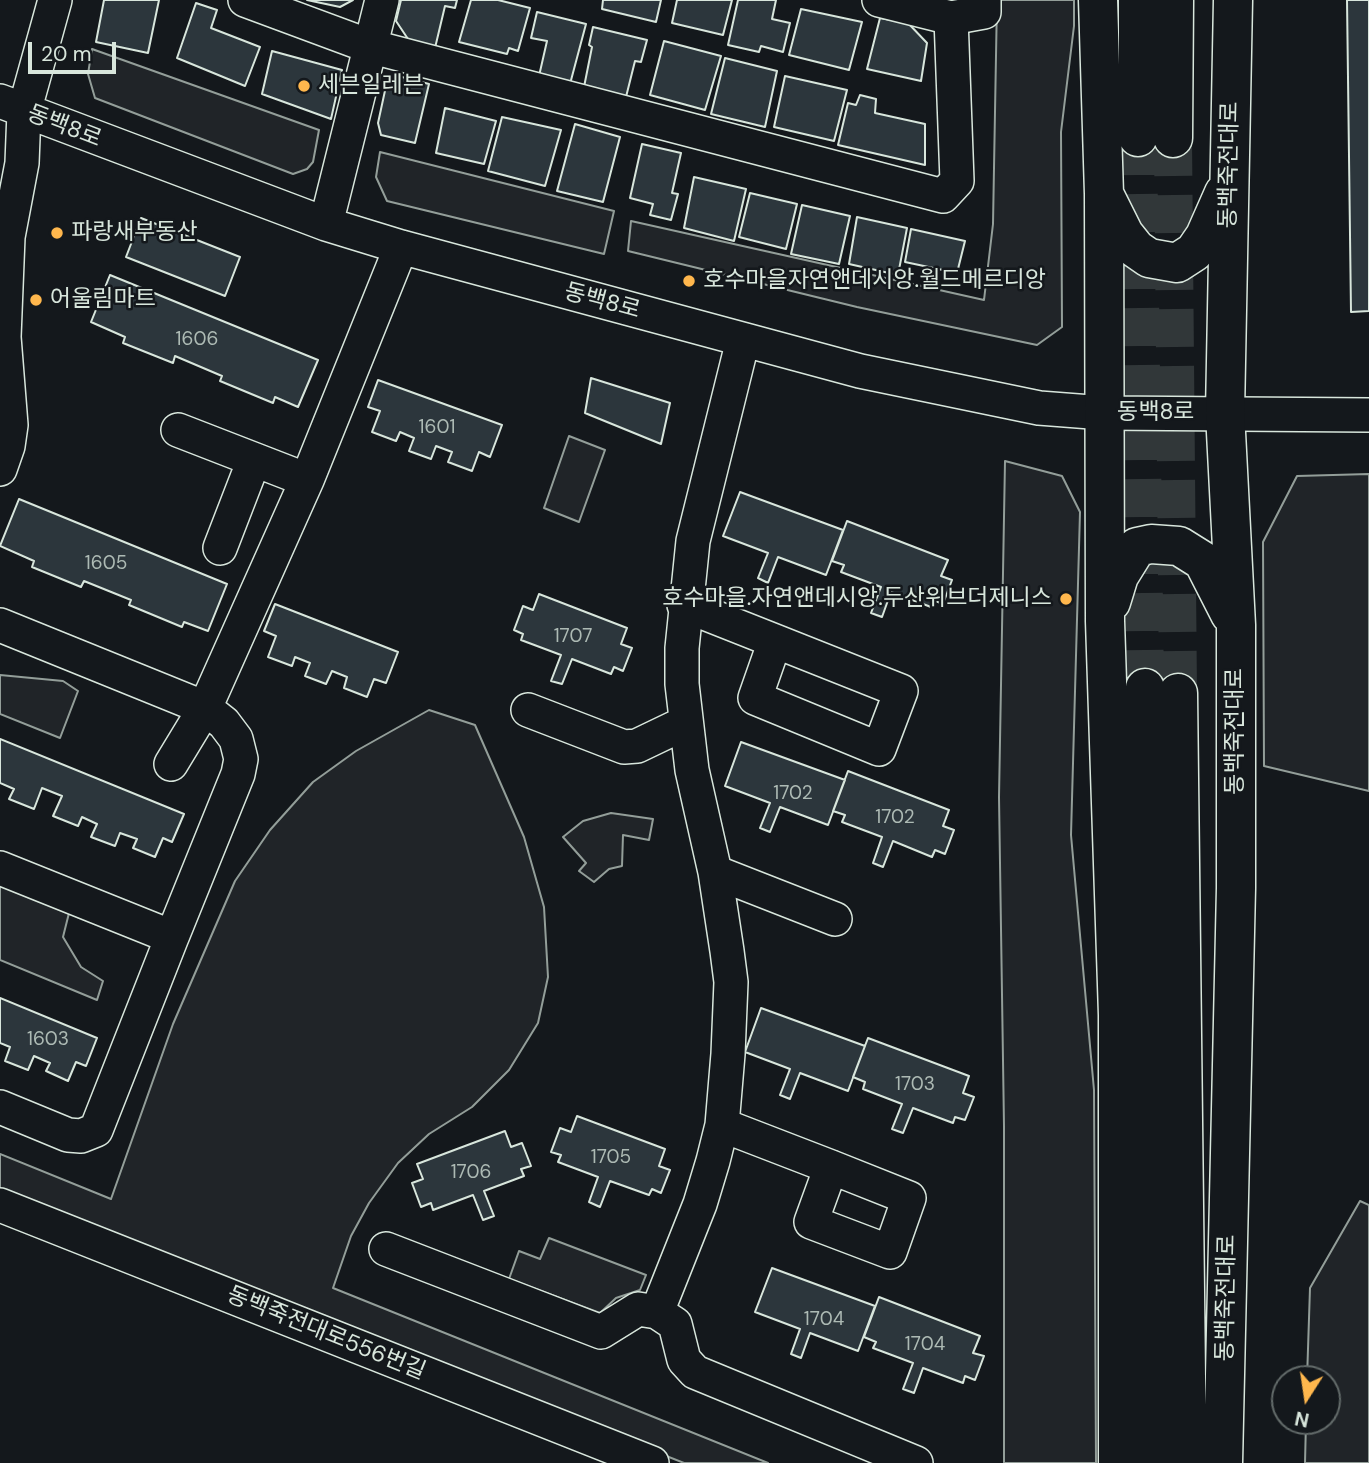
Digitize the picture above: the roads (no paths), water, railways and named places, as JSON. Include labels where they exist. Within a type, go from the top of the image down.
[{"type":"main road","points":[[1098,0],[1104,194],[1105,621],[1118,1015],[1118,1463]]},
{"type":"main road","points":[[1138,0],[1155,138],[1174,0]]},
{"type":"main road","name":"동백죽전대로","points":[[1223,1463],[1236,888],[1236,625],[1225,413],[1233,0]]},
{"type":"main road","points":[[1104,194],[1124,234],[1136,249],[1149,258],[1177,262],[1194,252],[1205,236],[1230,181]]},
{"type":"main road","points":[[1105,621],[1119,576],[1137,547],[1151,544],[1179,546],[1203,561],[1236,625]]},
{"type":"main road","name":"동백죽전대로","points":[[1149,1463],[1162,690],[1187,1463]]},
{"type":"street","points":[[0,469],[8,446],[11,425],[4,337],[5,257],[22,163],[12,106],[55,0]]},
{"type":"street","points":[[245,0],[369,46],[943,196],[957,181],[951,18]]},
{"type":"street","points":[[326,224],[382,0]]},
{"type":"street","points":[[879,0],[951,18],[984,12],[984,0]]},
{"type":"street","name":"동백8로","points":[[12,106],[326,224],[401,247],[743,340],[972,395],[1039,408],[1104,413],[1369,415]]},
{"type":"street","points":[[171,764],[205,708],[307,480],[401,247]]},
{"type":"street","points":[[657,1312],[700,1204],[722,1125],[731,982],[715,872],[692,770],[685,723],[682,684],[684,605],[704,487],[743,340]]},
{"type":"street","points":[[178,430],[307,480]]},
{"type":"street","points":[[220,548],[254,460]]},
{"type":"street","points":[[684,605],[775,641]]},
{"type":"street","points":[[0,625],[205,708],[224,723],[236,739],[241,759],[238,775],[96,1130],[89,1135],[68,1135],[0,1107]]},
{"type":"street","points":[[528,710],[624,747],[637,746],[685,723]]},
{"type":"street","points":[[0,868],[172,937]]},
{"type":"street","points":[[715,872],[835,919]]},
{"type":"street","points":[[722,1125],[831,1167]]},
{"type":"street","name":"동백죽전대로556번길","points":[[0,1205],[652,1463]]},
{"type":"street","points":[[386,1249],[601,1332],[638,1309],[657,1312],[674,1324],[684,1360],[695,1371],[916,1463]]},
{"type":"tunnel","points":[[1138,137],[1145,688]]},
{"type":"tunnel","points":[[1173,138],[1178,693]]},
{"type":"place","name":"세븐일레븐","points":[[304,86]]},
{"type":"place","name":"파랑새부동산","points":[[57,233]]},
{"type":"place","name":"호수마을자연앤데시앙.월드메르디앙","points":[[689,281]]},
{"type":"place","name":"어울림마트","points":[[36,300]]},
{"type":"place","name":"호수마을.자연앤데시앙.두산위브더제니스","points":[[1066,599]]}]
